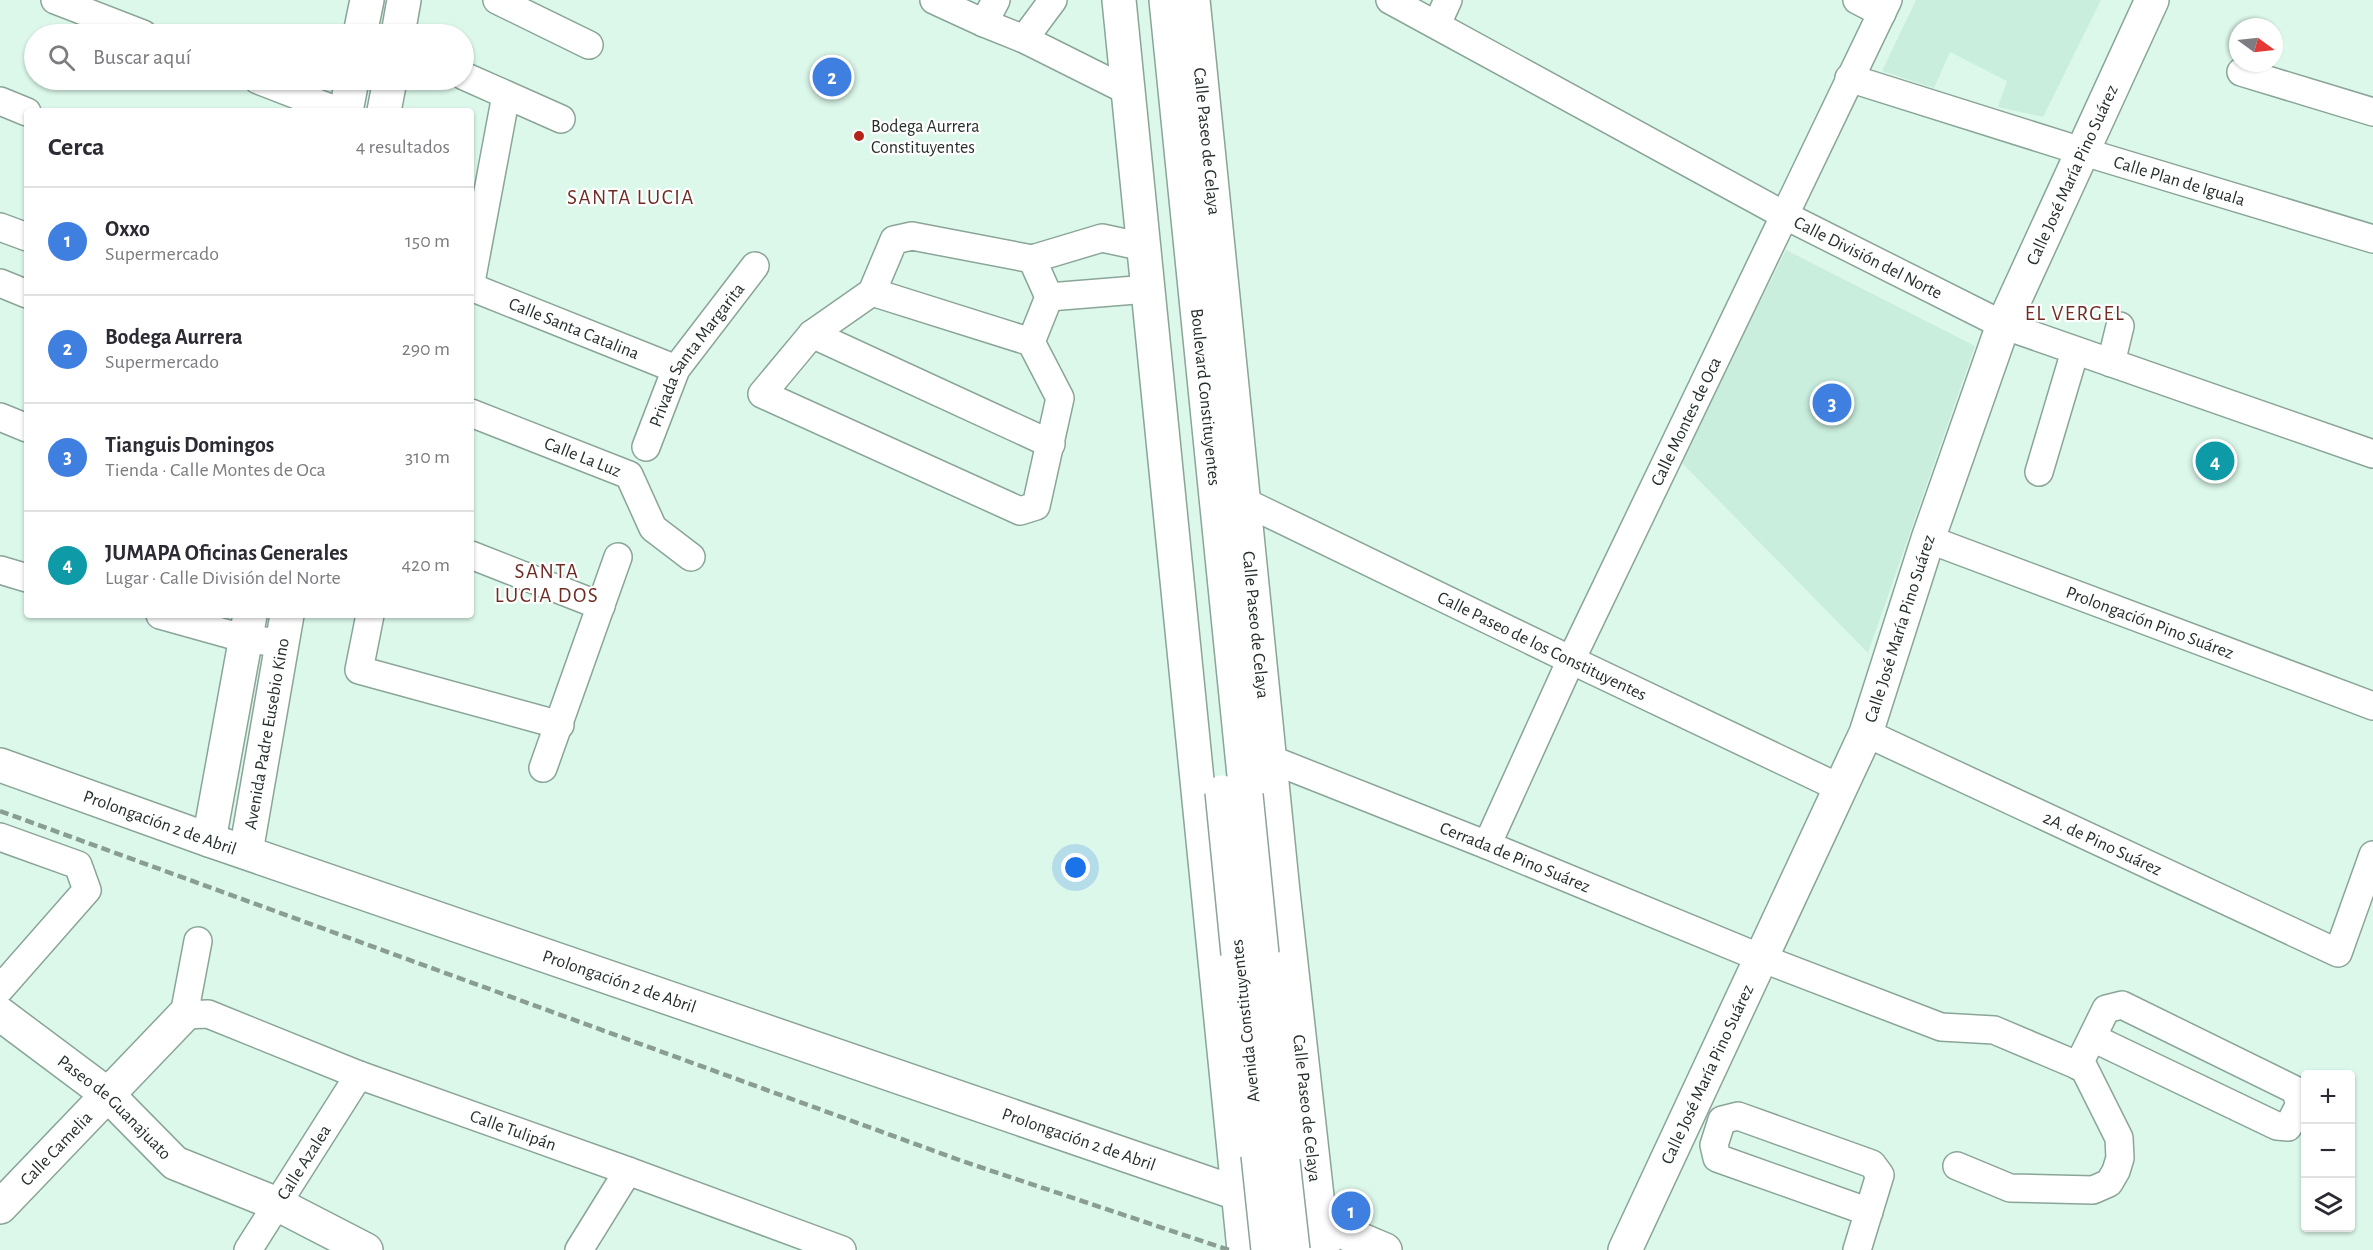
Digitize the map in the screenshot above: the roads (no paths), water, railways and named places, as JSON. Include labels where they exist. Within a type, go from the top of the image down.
[{"type":"main road","points":[[362,24],[367,0]]},
{"type":"main road","points":[[400,24],[404,0]]},
{"type":"main road","name":"Calle José María Pino Suárez","points":[[1625,1250],[1866,733],[1928,539],[2002,325],[2152,0]]},
{"type":"main road","name":"Calle Paseo de Celaya","points":[[1155,5],[1128,91],[1148,289],[1236,798],[1283,892],[1272,1153],[1239,1194],[1244,1250]]},
{"type":"main road","name":"Calle Paseo de Celaya","points":[[1155,5],[1245,502],[1270,759],[1236,798],[1208,896],[1272,1153],[1321,1236]]},
{"type":"main road","name":"Boulevard Constituyentes","points":[[1155,5],[1236,798]]},
{"type":"main road","points":[[347,108],[350,90]]},
{"type":"main road","points":[[385,108],[388,90]]},
{"type":"main road","name":"Avenida Padre Eusebio Kino","points":[[209,840],[248,627]]},
{"type":"main road","name":"Avenida Padre Eusebio Kino","points":[[246,852],[284,629]]},
{"type":"main road","name":"Prolongación 2 de Abril","points":[[0,765],[209,840],[1239,1194],[1321,1236],[1385,1250]]},
{"type":"main road","name":"Avenida Constituyentes","points":[[1236,798],[1250,954],[1272,1153],[1293,1250]]},
{"type":"main road","name":"Paseo de Guanajuato","points":[[0,1014],[107,1094],[175,1162],[278,1204],[366,1250]]},
{"type":"main road","name":"Calle Camelia","points":[[0,1208],[184,1015]]},
{"type":"main road","name":"Avenida Constituyentes","points":[[1268,1250],[1272,1153]]},
{"type":"street","points":[[55,0],[117,24]]},
{"type":"street","points":[[497,0],[589,45]]},
{"type":"street","points":[[934,0],[990,12],[1024,39],[1128,91]]},
{"type":"street","points":[[1024,39],[1053,0]]},
{"type":"street","name":"Calle División del Norte","points":[[1390,0],[1784,215],[2002,325],[2373,454]]},
{"type":"street","points":[[1437,24],[1448,0]]},
{"type":"street","points":[[1857,0],[1885,6]]},
{"type":"street","name":"Calle Montes de Oca","points":[[1487,845],[1571,660],[1885,6]]},
{"type":"street","points":[[2241,72],[2373,112]]},
{"type":"street","name":"Calle Plan de Iguala","points":[[1849,78],[2081,152],[2373,239]]},
{"type":"street","points":[[474,81],[561,119]]},
{"type":"street","points":[[284,90],[330,108]]},
{"type":"street","points":[[474,266],[506,95]]},
{"type":"street","points":[[0,101],[24,111]]},
{"type":"street","points":[[0,227],[24,236]]},
{"type":"street","points":[[872,292],[1031,342],[1060,398],[1036,506],[1020,511],[762,394],[812,334],[872,292],[894,240],[912,236],[1032,259],[1102,238],[1144,247]]},
{"type":"street","points":[[1031,342],[1049,297],[1032,259]]},
{"type":"street","name":"Privada Santa Margarita","points":[[646,447],[676,369],[755,267]]},
{"type":"street","points":[[0,284],[24,293]]},
{"type":"street","name":"Calle Santa Catalina","points":[[474,288],[676,369]]},
{"type":"street","points":[[1049,297],[1148,289]]},
{"type":"street","points":[[2111,363],[2120,326]]},
{"type":"street","points":[[812,334],[1051,444]]},
{"type":"street","points":[[2039,472],[2075,351]]},
{"type":"street","name":"Calle La Luz","points":[[474,414],[629,475],[653,528],[691,557]]},
{"type":"street","points":[[0,417],[24,427]]},
{"type":"street","name":"Calle Paseo de los Constituyentes","points":[[1245,502],[1840,788]]},
{"type":"street","name":"Prolongación Pino Suárez","points":[[1928,539],[2373,706]]},
{"type":"street","points":[[474,556],[601,606]]},
{"type":"street","points":[[543,768],[618,557]]},
{"type":"street","points":[[0,570],[24,577]]},
{"type":"street","points":[[182,618],[248,627],[284,629]]},
{"type":"street","points":[[369,618],[359,670],[560,725]]},
{"type":"street","name":"2A. de Pino Suárez","points":[[1866,733],[2338,953],[2373,855]]},
{"type":"street","name":"Cerrada de Pino Suárez","points":[[1270,759],[1487,845],[1761,958],[1941,1027],[1994,1030],[2078,1066]]},
{"type":"street","points":[[0,837],[78,865],[87,890],[0,989]]},
{"type":"street","points":[[1208,896],[1216,882],[1227,876],[1246,872],[1272,881],[1283,892]]},
{"type":"street","points":[[184,1015],[198,942]]},
{"type":"street","points":[[1957,1166],[2010,1188],[2093,1190],[2109,1183],[2120,1158],[2119,1138],[2084,1068],[2078,1066],[2106,1009],[2122,1005],[2295,1090],[2300,1104],[2288,1127],[2277,1126],[2093,1038]]},
{"type":"street","name":"Calle Tulipán","points":[[184,1015],[208,1014],[359,1075],[628,1171],[796,1243],[842,1250]]},
{"type":"street","name":"Calle Azalea","points":[[249,1250],[359,1075]]},
{"type":"street","points":[[1857,1250],[1869,1212],[1880,1175],[1872,1164],[1738,1116],[1722,1120],[1714,1145],[1717,1158],[1869,1212]]},
{"type":"street","points":[[579,1250],[628,1171]]},
{"type":"railway","points":[[0,811],[962,1161],[1229,1250]]},
{"type":"place","name":"Bodega Aurrera","points":[[832,77]]},
{"type":"place","name":"Bodega Aurrera Constituyentes","points":[[859,136]]},
{"type":"place","name":"Tianguis Domingos","points":[[1832,403]]},
{"type":"place","name":"JUMAPA Oficinas Generales","points":[[2215,461]]},
{"type":"place","name":"Oxxo","points":[[1351,1211]]},
{"type":"district","name":"SANTA LUCIA","points":[[631,197]]},
{"type":"district","name":"EL VERGEL","points":[[2075,313]]},
{"type":"district","name":"SANTA LUCIA DOS","points":[[547,583]]}]
